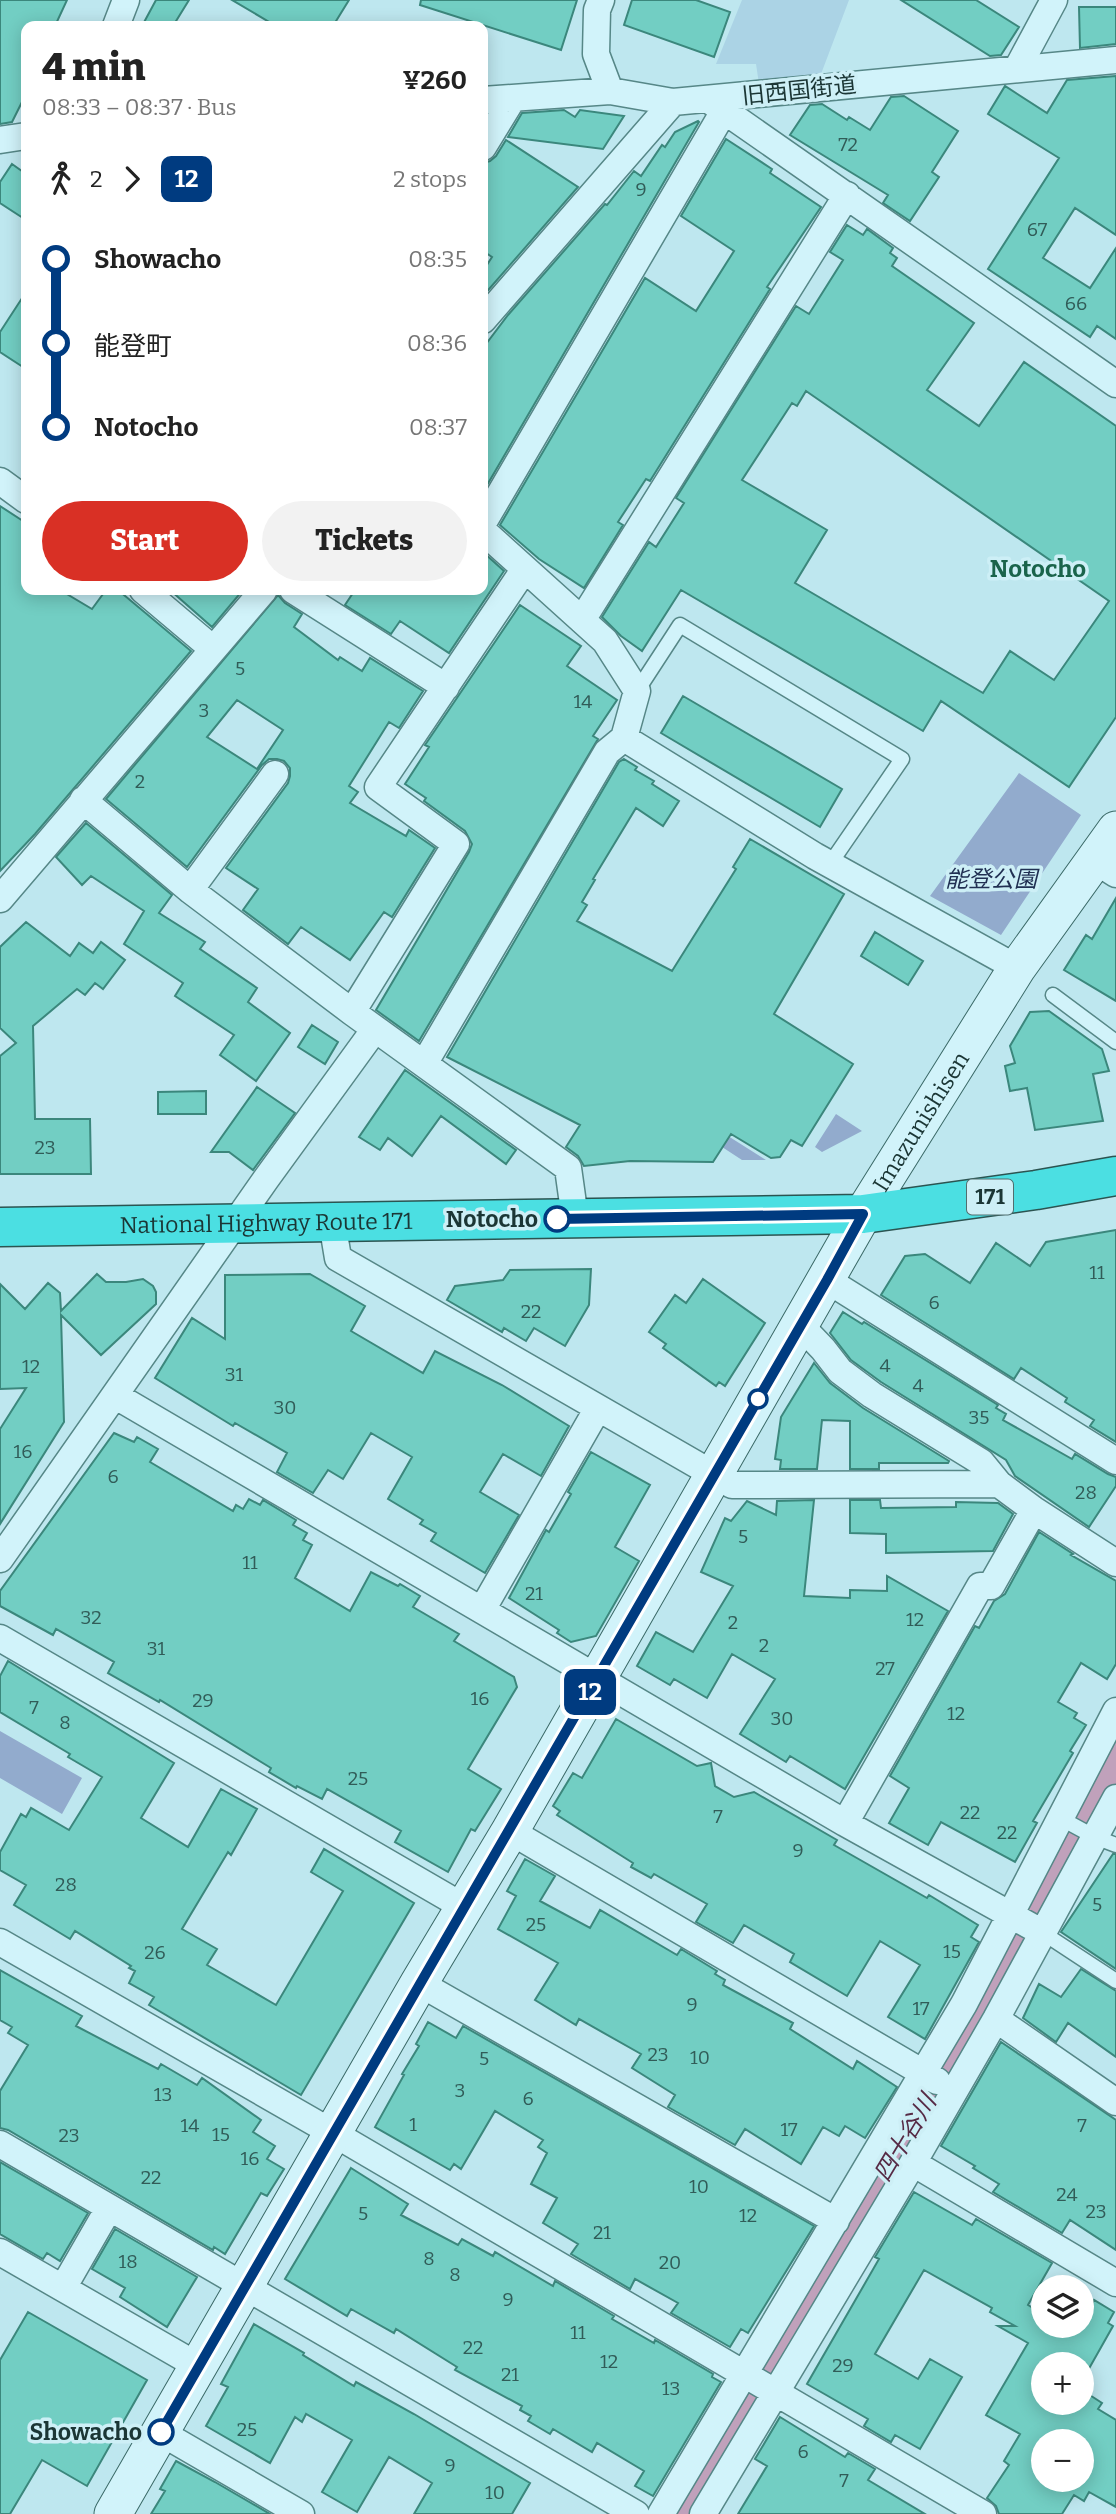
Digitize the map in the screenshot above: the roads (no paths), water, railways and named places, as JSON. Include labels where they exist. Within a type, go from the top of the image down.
[{"type":"highway","name":"National Highway Route 171","points":[[0,1227],[863,1214],[1036,1191],[1116,1176]]},
{"type":"street","points":[[118,21],[126,0]]},
{"type":"street","points":[[601,0],[597,10],[596,54],[610,91]]},
{"type":"street","points":[[1018,67],[1054,0]]},
{"type":"street","name":"旧西国街道","points":[[488,100],[610,91],[673,102],[717,105],[1018,67],[1116,60]]},
{"type":"street","points":[[488,139],[513,98]]},
{"type":"street","points":[[488,314],[673,102]]},
{"type":"street","points":[[488,514],[717,105],[1116,384]]},
{"type":"street","points":[[0,140],[21,137]]},
{"type":"street","points":[[582,620],[847,195]]},
{"type":"street","points":[[0,481],[21,496]]},
{"type":"street","points":[[424,1064],[607,752],[624,738],[637,691],[604,641],[488,536]]},
{"type":"street","points":[[352,1012],[456,844],[378,787],[524,570]]},
{"type":"street","points":[[149,595],[214,649]]},
{"type":"street","points":[[3,890],[260,595]]},
{"type":"street","points":[[301,595],[446,687]]},
{"type":"street","points":[[624,738],[830,864],[1017,968]]},
{"type":"street","points":[[190,890],[275,774]]},
{"type":"street","points":[[83,800],[190,890],[375,1029],[568,1168],[575,1219]]},
{"type":"street","name":"Imazunishisen","points":[[113,2514],[419,1983],[510,1831],[863,1214],[1017,968],[1105,867],[1116,830]]},
{"type":"street","points":[[0,1559],[375,1029]]},
{"type":"street","points":[[332,1222],[338,1258],[732,1485],[999,1484]]},
{"type":"street","points":[[827,1280],[1116,1461]]},
{"type":"street","points":[[800,1325],[840,1371],[872,1395],[981,1462],[999,1484],[1116,1563]]},
{"type":"street","points":[[116,1396],[845,1823],[1026,1923]]},
{"type":"street","points":[[482,1610],[598,1408]]},
{"type":"street","points":[[845,1823],[980,1586],[991,1586],[1034,1510]]},
{"type":"street","points":[[0,1638],[464,1907]]},
{"type":"street","points":[[661,2514],[761,2384],[913,2163],[996,2019],[1026,1923],[1065,1821],[1116,1711]]},
{"type":"street","points":[[703,2514],[836,2221],[964,2004],[1026,1923],[1099,1838],[1116,1798]]},
{"type":"street","points":[[510,1831],[954,2091]]},
{"type":"street","points":[[0,1942],[983,2514]]},
{"type":"street","points":[[419,1983],[836,2221]]},
{"type":"street","points":[[996,2019],[1116,2102]]},
{"type":"street","points":[[0,2144],[636,2514]]},
{"type":"street","points":[[913,2163],[1116,2283]]},
{"type":"street","points":[[64,2288],[109,2208]]},
{"type":"street","points":[[0,2252],[198,2366]]},
{"type":"street","points":[[160,2432],[300,2514]]},
{"type":"lane","points":[[637,691],[680,625],[902,759],[830,864]]},
{"type":"lane","points":[[1053,995],[1116,1042]]},
{"type":"lane","points":[[1065,1821],[1099,1838]]},
{"type":"lane","points":[[1026,1923],[1116,1981]]},
{"type":"waterway","name":"四十谷川","points":[[682,2514],[975,2021],[1116,1755]]},
{"type":"place","name":"Notocho","points":[[557,1219]]},
{"type":"place","name":"Showacho","points":[[161,2432]]},
{"type":"district","name":"Notocho","points":[[1038,569]]},
{"type":"park label","name":"能登公園","points":[[991,879]]}]
